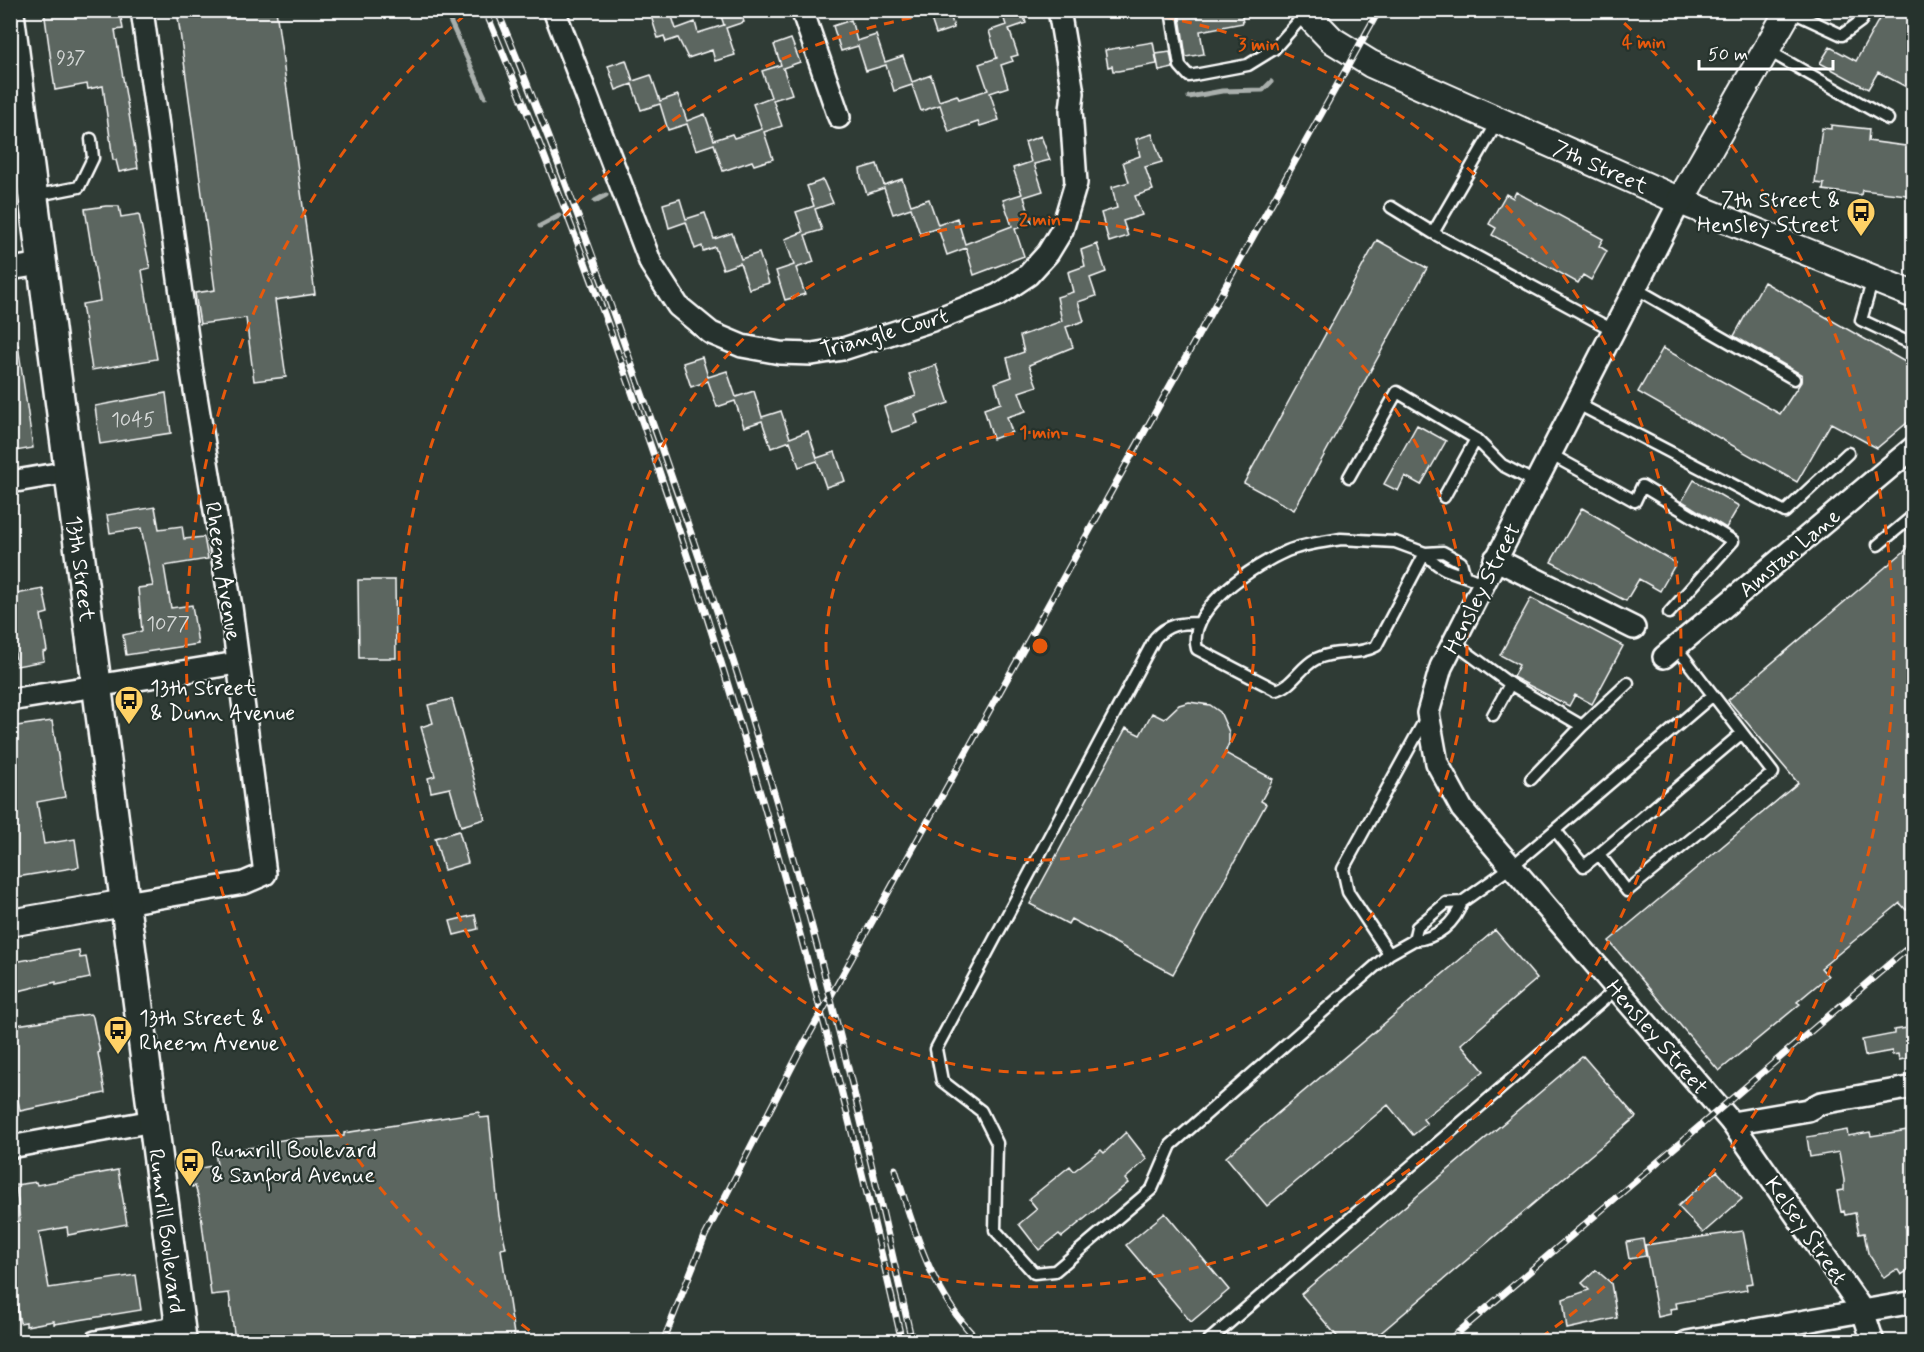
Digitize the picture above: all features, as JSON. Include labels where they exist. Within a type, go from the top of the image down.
[{"type":"main road","name":"13th Street","points":[[10,17],[19,144],[33,196],[153,1121]]},
{"type":"main road","name":"Rumrill Boulevard","points":[[153,1121],[181,1334]]},
{"type":"street","name":"Rheem Avenue","points":[[10,923],[244,884],[265,874],[231,607],[191,366],[142,10]]},
{"type":"street","name":"Triangle Court","points":[[554,10],[651,264],[678,306],[711,333],[742,346],[780,353],[812,354],[843,349],[942,316],[998,294],[1028,275],[1047,253],[1062,230],[1076,183],[1071,110],[1073,93],[1059,10]]},
{"type":"street","points":[[801,10],[839,117]]},
{"type":"street","name":"Hensley Street","points":[[1732,1124],[1462,809],[1437,763],[1428,714],[1441,666],[1495,559],[1680,201],[1789,11]]},
{"type":"street","name":"7th Street","points":[[1304,12],[1332,40],[1371,64],[1680,201],[1914,295]]},
{"type":"street","points":[[10,269],[41,264]]},
{"type":"street","name":"Amstan Lane","points":[[1670,652],[1911,454]]},
{"type":"street","points":[[10,482],[69,472]]},
{"type":"street","points":[[1495,559],[1634,628]]},
{"type":"street","points":[[10,700],[237,663]]},
{"type":"street","points":[[1732,1124],[1808,1110],[1821,1103],[1914,1087]]},
{"type":"street","points":[[10,1147],[153,1121]]},
{"type":"street","name":"Kelsey Street","points":[[1732,1124],[1863,1311],[1873,1341]]},
{"type":"street","points":[[1687,1341],[1914,1302]]},
{"type":"street","points":[[95,1341],[181,1334]]},
{"type":"lane","points":[[1171,10],[1180,66],[1189,76],[1248,65],[1274,49],[1304,12]]},
{"type":"lane","points":[[1789,11],[1842,35],[1861,21],[1867,10]]},
{"type":"lane","points":[[1767,50],[1888,119]]},
{"type":"lane","points":[[1433,233],[1498,121]]},
{"type":"lane","points":[[33,196],[79,187],[93,158],[91,139]]},
{"type":"lane","points":[[1392,207],[1433,233],[1614,330]]},
{"type":"lane","points":[[1874,279],[1861,320],[1914,345]]},
{"type":"lane","points":[[1635,288],[1794,379]]},
{"type":"lane","points":[[1349,477],[1397,392],[1476,439],[1502,465],[1535,482]]},
{"type":"lane","points":[[1576,403],[1785,512],[1848,453]]},
{"type":"lane","points":[[1444,497],[1476,439]]},
{"type":"lane","points":[[1550,454],[1635,501],[1642,486],[1733,541],[1669,613]]},
{"type":"lane","points":[[1878,545],[1914,515]]},
{"type":"lane","points":[[1425,553],[1376,646],[1368,651],[1336,652],[1315,659],[1285,688],[1276,690],[1197,649],[1194,637],[1198,623],[1235,582],[1261,564],[1289,550],[1341,539],[1395,542],[1425,553],[1443,552],[1461,562],[1464,573],[1483,584]]},
{"type":"lane","points":[[1198,623],[1166,627],[1155,638],[936,1049],[942,1081],[981,1111],[997,1143],[995,1230],[1034,1273],[1055,1271],[1152,1189],[1171,1146],[1389,954],[1414,940],[1429,939],[1457,918],[1462,902]]},
{"type":"lane","points":[[1453,642],[1509,684],[1582,726]]},
{"type":"lane","points":[[1599,854],[1627,891],[1773,773],[1713,695],[1670,652]]},
{"type":"lane","points":[[1531,779],[1628,683]]},
{"type":"lane","points":[[1493,715],[1509,684]]},
{"type":"lane","points":[[1414,940],[1417,927],[1430,916],[1446,903],[1462,902],[1511,867],[1713,695]]},
{"type":"lane","points":[[1389,954],[1348,892],[1343,869],[1428,714]]},
{"type":"lane","points":[[1555,830],[1584,866],[1742,733]]},
{"type":"lane","points":[[1207,1341],[1616,988]]},
{"type":"building","points":[[44,10],[120,12],[123,29],[115,30],[138,168],[119,172],[116,160],[113,160],[103,86],[88,89],[87,84],[55,90]]},
{"type":"building","points":[[177,10],[276,10],[315,294],[275,300],[286,377],[254,381],[246,318],[200,324],[195,293],[215,290]]},
{"type":"building","points":[[649,10],[670,10],[676,29],[695,22],[698,33],[724,25],[719,10],[740,10],[744,22],[726,28],[735,55],[715,61],[712,50],[688,58],[678,38],[666,42],[664,36],[658,38]]},
{"type":"building","points":[[928,10],[949,10],[954,28],[936,34]]},
{"type":"building","points":[[1001,10],[1022,10],[1026,23],[1009,29],[1018,55],[1011,57],[1013,61],[1001,65],[1008,87],[990,93],[999,120],[980,126],[978,122],[949,132],[940,105],[921,111],[912,85],[894,91],[886,65],[866,71],[858,46],[841,51],[833,26],[851,20],[857,41],[876,35],[885,62],[903,56],[912,82],[931,75],[939,101],[957,95],[959,99],[988,90],[979,64],[997,58],[989,31],[1006,25]]},
{"type":"building","points":[[1179,10],[1241,10],[1243,23],[1200,31],[1204,54],[1186,57]]},
{"type":"building","points":[[1884,10],[1914,10],[1914,91],[1878,72],[1868,89],[1820,63],[1830,47],[1856,61]]},
{"type":"building","points":[[791,39],[800,62],[783,68],[792,94],[773,100],[782,126],[764,132],[773,159],[754,165],[752,161],[723,171],[714,144],[696,150],[687,124],[668,130],[660,104],[641,110],[632,84],[616,90],[608,66],[626,60],[633,81],[651,75],[660,101],[678,95],[687,121],[705,114],[714,140],[732,134],[734,138],[762,129],[753,104],[771,97],[762,71],[781,65],[774,45]]},
{"type":"building","points":[[1153,42],[1157,64],[1118,71],[1113,71],[1112,66],[1108,67],[1105,50]]},
{"type":"building","points":[[1170,52],[1173,68],[1159,71],[1156,54]]},
{"type":"building","points":[[1831,125],[1869,129],[1868,141],[1913,147],[1907,195],[1862,190],[1861,195],[1823,190],[1824,184],[1815,183],[1822,128],[1831,129]]},
{"type":"building","points":[[1152,134],[1162,162],[1145,167],[1153,190],[1135,196],[1142,215],[1123,221],[1128,236],[1109,242],[1101,213],[1117,208],[1112,187],[1129,182],[1123,162],[1140,156],[1136,139]]},
{"type":"building","points":[[1041,136],[1050,160],[1034,164],[1043,191],[1024,197],[1032,223],[1015,229],[1024,256],[974,275],[966,248],[947,255],[938,228],[920,234],[911,208],[893,214],[884,188],[867,194],[861,177],[860,169],[877,164],[884,185],[902,179],[911,205],[929,199],[938,225],[957,218],[965,244],[1012,226],[1003,200],[1022,194],[1013,168],[1031,162],[1025,142]]},
{"type":"building","points":[[823,180],[833,203],[815,209],[822,230],[805,235],[814,262],[796,268],[805,294],[785,300],[776,271],[794,265],[785,239],[803,232],[796,212],[814,206],[807,186]]},
{"type":"building","points":[[1516,192],[1603,239],[1599,246],[1607,251],[1591,280],[1583,275],[1578,283],[1492,235],[1496,228],[1489,224],[1506,194],[1513,198]]},
{"type":"building","points":[[680,199],[686,219],[705,213],[714,239],[732,233],[741,259],[759,253],[769,283],[749,289],[740,263],[723,269],[715,247],[703,251],[702,246],[695,249],[686,222],[669,228],[663,204]]},
{"type":"building","points":[[119,206],[121,217],[139,214],[150,268],[142,270],[157,359],[92,370],[82,304],[100,301],[85,209]]},
{"type":"building","points":[[1377,240],[1427,268],[1294,510],[1244,483]]},
{"type":"building","points":[[1097,244],[1106,272],[1090,278],[1096,296],[1078,302],[1084,321],[1066,327],[1073,347],[1029,365],[1037,386],[1019,392],[1026,411],[1007,417],[1012,432],[993,439],[984,409],[1001,403],[995,383],[1012,377],[1007,358],[1024,352],[1020,336],[1062,321],[1057,297],[1073,292],[1068,272],[1085,266],[1081,250]]},
{"type":"building","points":[[1764,282],[1914,367],[1914,417],[1877,448],[1831,423],[1797,482],[1638,392],[1663,348],[1780,414],[1801,382],[1802,375],[1734,336]]},
{"type":"building","points":[[18,345],[33,448],[16,451],[15,446],[10,447],[10,346]]},
{"type":"building","points":[[702,357],[708,377],[727,371],[736,397],[754,391],[762,417],[781,411],[790,438],[808,431],[817,458],[835,452],[845,481],[826,487],[817,461],[799,467],[790,441],[771,448],[762,421],[744,427],[735,401],[717,407],[708,381],[691,387],[683,363]]},
{"type":"building","points":[[936,365],[949,403],[915,414],[918,423],[892,432],[884,407],[916,396],[909,374]]},
{"type":"building","points":[[166,393],[171,433],[100,444],[95,406]]},
{"type":"building","points":[[1417,425],[1446,441],[1421,485],[1405,476],[1398,491],[1384,484]]},
{"type":"building","points":[[1694,480],[1739,506],[1726,528],[1682,501]]},
{"type":"building","points":[[155,507],[159,529],[182,526],[184,539],[204,537],[208,559],[164,566],[171,608],[192,605],[198,644],[126,655],[123,635],[142,631],[138,588],[153,586],[141,528],[110,533],[107,515]]},
{"type":"building","points":[[1582,508],[1676,563],[1660,591],[1639,579],[1626,601],[1551,562]]},
{"type":"building","points":[[1914,543],[1914,903],[1906,910],[1900,903],[1821,968],[1828,976],[1797,1002],[1800,1004],[1719,1071],[1609,941],[1798,783],[1728,700]]},
{"type":"building","points":[[358,580],[395,580],[396,658],[359,658]]},
{"type":"building","points":[[43,589],[48,613],[41,615],[47,651],[43,652],[44,661],[17,666],[10,629],[10,595]]},
{"type":"building","points":[[1531,598],[1623,646],[1592,704],[1575,695],[1569,706],[1513,677],[1519,665],[1500,655]]},
{"type":"building","points":[[452,699],[485,819],[461,826],[450,788],[431,792],[428,778],[435,776],[421,727],[433,723],[428,705]]},
{"type":"building","points":[[1189,702],[1210,705],[1220,712],[1229,732],[1229,743],[1225,753],[1273,779],[1261,801],[1266,804],[1173,974],[1071,919],[1068,924],[1030,904],[1126,728],[1140,735],[1152,713],[1164,719],[1179,705]]},
{"type":"building","points":[[52,721],[65,797],[37,802],[44,844],[75,839],[79,867],[10,878],[10,806],[15,806],[10,780],[10,727]]},
{"type":"building","points":[[459,831],[468,863],[444,870],[435,838]]},
{"type":"building","points":[[475,915],[478,929],[454,935],[450,921]]},
{"type":"building","points":[[1495,930],[1537,979],[1461,1044],[1484,1071],[1423,1119],[1427,1124],[1413,1135],[1388,1105],[1267,1206],[1226,1157]]},
{"type":"building","points":[[79,950],[80,958],[86,957],[90,978],[56,985],[56,982],[10,993],[10,967],[15,967],[14,962]]},
{"type":"building","points":[[90,1014],[93,1017],[100,1052],[98,1053],[105,1093],[20,1111],[10,1059],[10,1026]]},
{"type":"building","points":[[1914,1027],[1914,1057],[1899,1060],[1898,1054],[1892,1055],[1892,1051],[1865,1056],[1862,1040],[1894,1034],[1894,1030]]},
{"type":"building","points":[[1583,1056],[1636,1117],[1371,1341],[1341,1341],[1301,1294]]},
{"type":"building","points":[[479,1112],[480,1118],[489,1117],[499,1216],[506,1248],[501,1249],[515,1341],[235,1341],[229,1293],[211,1295],[199,1199],[195,1186],[192,1187],[190,1170],[217,1165],[215,1152],[271,1145],[270,1142],[288,1139],[344,1136],[344,1133]]},
{"type":"building","points":[[1914,1129],[1914,1224],[1905,1226],[1914,1240],[1914,1267],[1901,1275],[1898,1270],[1894,1271],[1884,1278],[1868,1253],[1864,1233],[1859,1234],[1855,1213],[1845,1215],[1844,1211],[1841,1212],[1837,1191],[1844,1190],[1844,1180],[1839,1152],[1810,1157],[1807,1137],[1847,1130],[1848,1136],[1870,1132],[1871,1136]]},
{"type":"building","points":[[1126,1132],[1147,1159],[1125,1179],[1128,1183],[1062,1237],[1059,1234],[1039,1250],[1019,1224],[1037,1209],[1029,1199],[1070,1166],[1074,1171],[1101,1150],[1104,1153]]},
{"type":"building","points":[[118,1170],[127,1224],[68,1235],[67,1227],[39,1232],[49,1288],[136,1275],[141,1310],[54,1324],[54,1321],[26,1326],[26,1322],[20,1323],[10,1270],[10,1222],[20,1221],[16,1185],[36,1182],[37,1185]]},
{"type":"building","points":[[1717,1171],[1742,1199],[1703,1233],[1678,1206]]},
{"type":"building","points":[[1165,1213],[1229,1290],[1191,1322],[1126,1245]]},
{"type":"building","points":[[1743,1231],[1753,1283],[1746,1284],[1747,1290],[1676,1303],[1677,1308],[1670,1309],[1671,1314],[1658,1317],[1645,1245]]},
{"type":"building","points":[[1643,1239],[1646,1256],[1629,1259],[1626,1242]]},
{"type":"building","points":[[1596,1270],[1611,1283],[1617,1318],[1567,1329],[1563,1299],[1589,1290],[1582,1283]]},
{"type":"waterway","points":[[445,10],[485,97]]},
{"type":"waterway","points":[[1189,97],[1222,91],[1263,90],[1271,82]]},
{"type":"waterway","points":[[595,201],[606,195]]},
{"type":"waterway","points":[[540,226],[559,216]]},
{"type":"railway","points":[[485,10],[551,172],[612,336],[669,500],[722,667],[772,834],[818,1002],[862,1172],[902,1342]]},
{"type":"railway","points":[[497,10],[554,152],[607,295],[730,650],[790,846],[822,965],[912,1342]]},
{"type":"railway","points":[[663,1342],[705,1236],[799,1053],[1379,10]]},
{"type":"railway","points":[[1447,1342],[1914,943]]},
{"type":"railway","points":[[895,1169],[918,1238],[937,1283],[963,1324],[980,1342]]},
{"type":"place","name":"7th Street & Hensley Street","points":[[1861,238]]},
{"type":"place","name":"13th Street & Dunn Avenue","points":[[129,726]]},
{"type":"place","name":"13th Street & Rheem Avenue","points":[[118,1056]]},
{"type":"place","name":"Rumrill Boulevard & Sanford Avenue","points":[[190,1188]]}]
